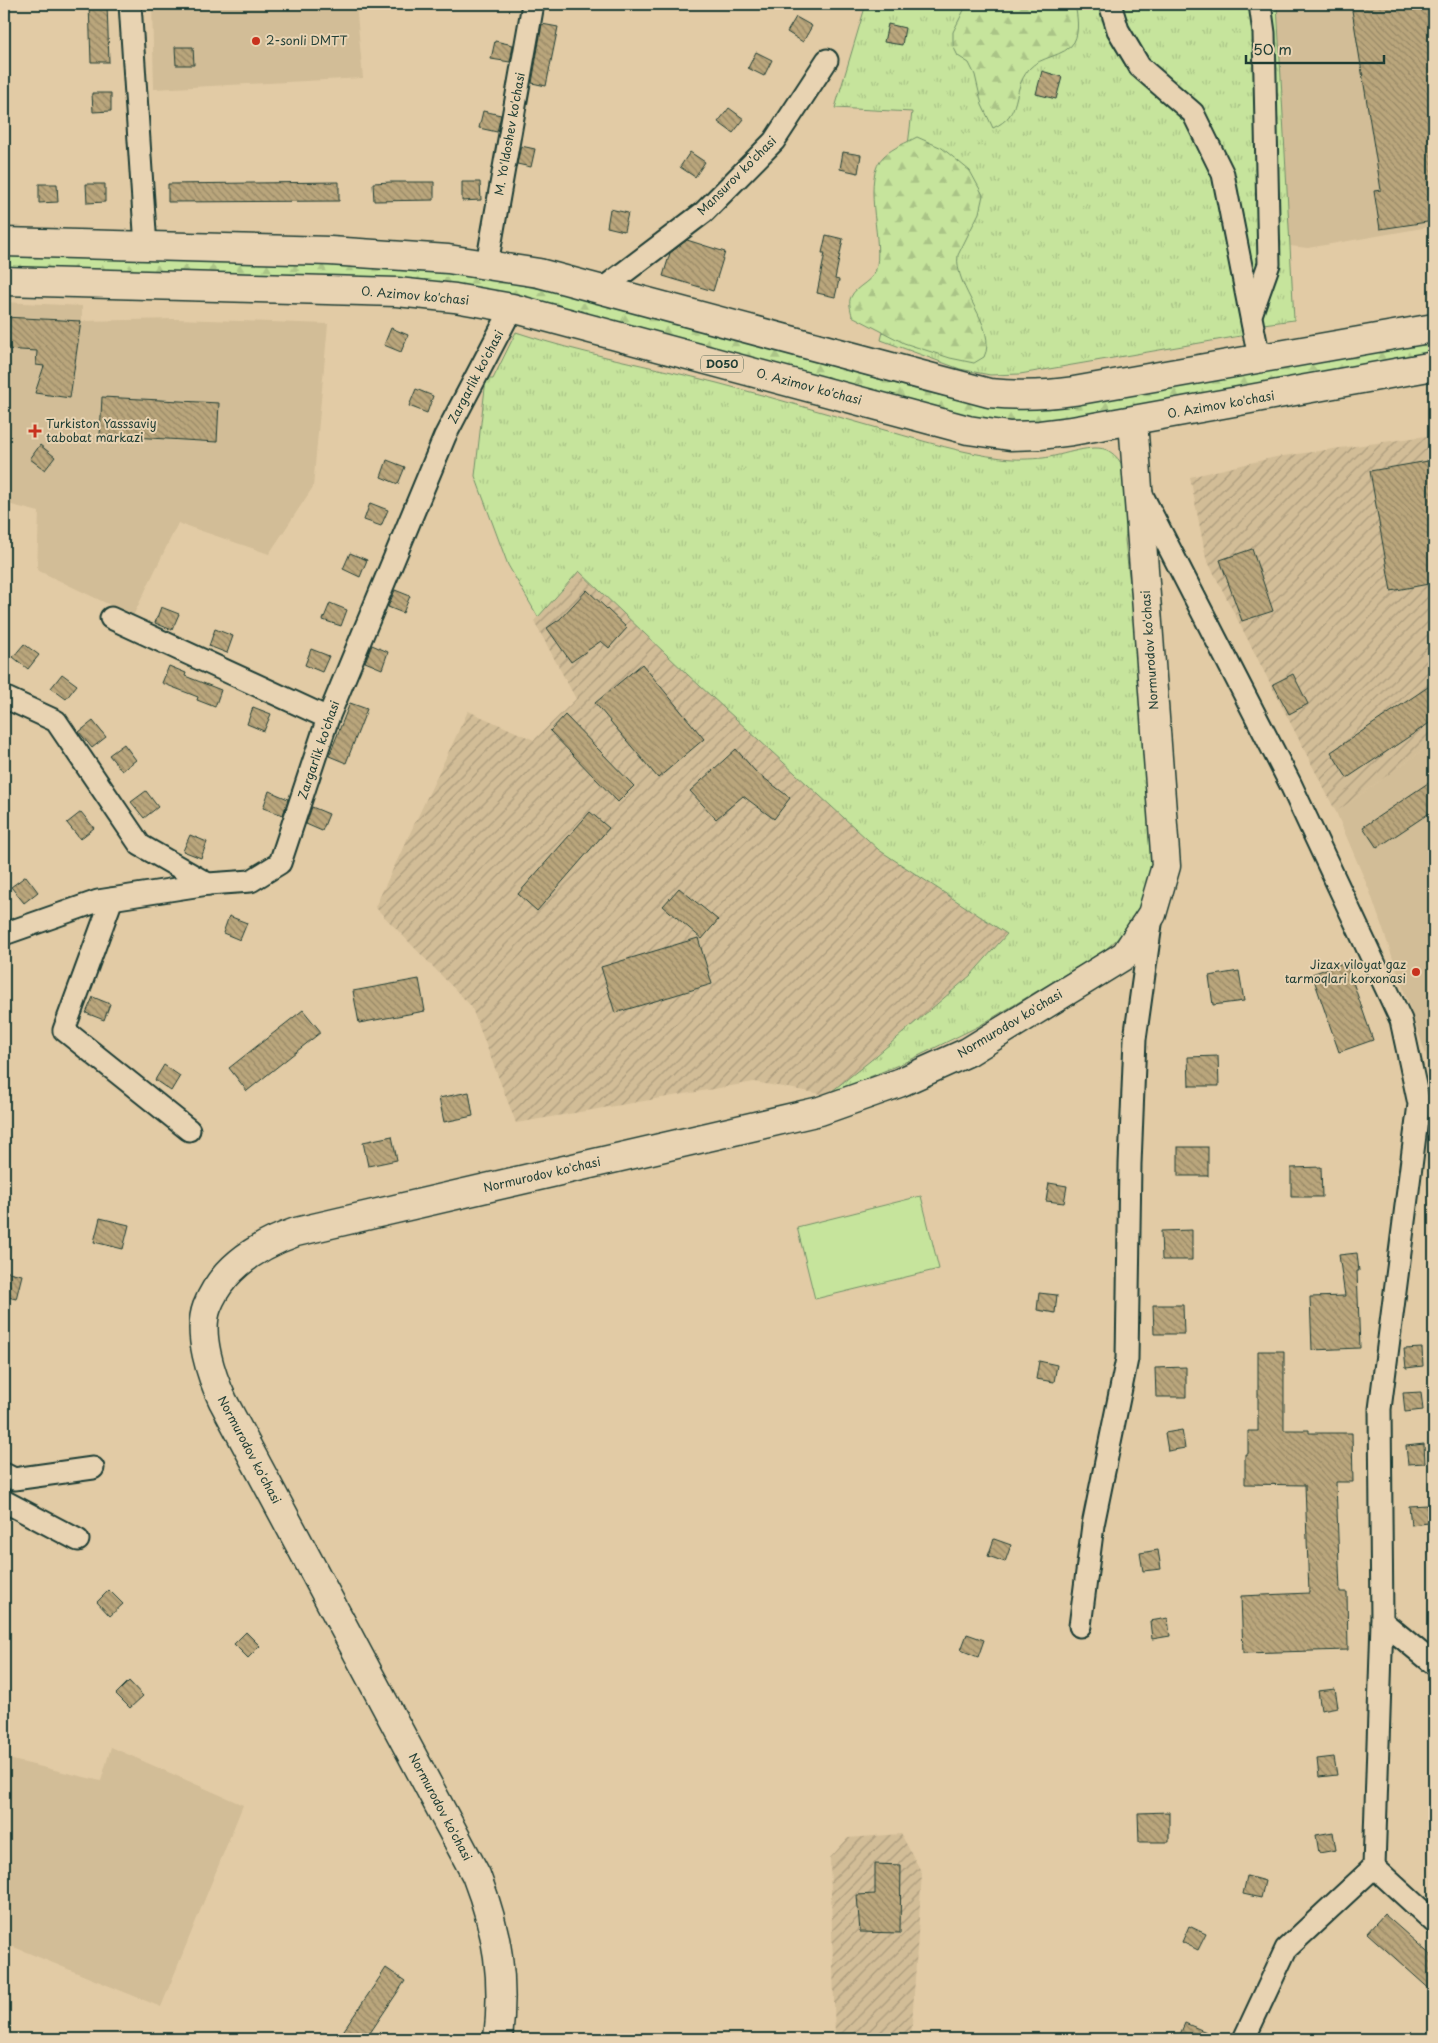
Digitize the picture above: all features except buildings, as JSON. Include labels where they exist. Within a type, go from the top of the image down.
[{"type":"main road","points":[[4,242],[330,251],[487,264],[539,273],[989,393],[1010,396],[1052,394],[1434,328]]},
{"type":"main road","name":"O. Azimov ko'chasi","points":[[4,281],[397,292],[455,298],[512,308],[968,430],[1010,436],[1040,435],[1133,421],[1434,366]]},
{"type":"main road","name":"Normurodov ko'chasi","points":[[498,2039],[502,1988],[499,1961],[494,1932],[476,1875],[223,1400],[214,1380],[208,1358],[204,1334],[207,1308],[217,1289],[230,1272],[258,1248],[296,1232],[820,1111],[899,1083],[968,1052],[1125,955],[1152,914],[1166,866],[1133,421]]},
{"type":"street","points":[[130,4],[146,246]]},
{"type":"street","name":"M. Yo'ldoshev ko'chasi","points":[[487,264],[533,4]]},
{"type":"street","points":[[1110,4],[1118,30],[1140,67],[1192,113],[1224,174],[1252,312],[1259,358]]},
{"type":"street","points":[[1252,312],[1269,264],[1264,33],[1260,4]]},
{"type":"street","name":"Mansurov ko'chasi","points":[[601,290],[704,212],[774,142],[827,60]]},
{"type":"street","name":"Zargarlik ko'chasi","points":[[4,934],[98,901],[208,884],[252,881],[280,863],[328,718],[445,436],[512,308]]},
{"type":"street","points":[[1137,486],[1290,782],[1401,1020],[1419,1104],[1380,1409],[1382,1621],[1374,1867],[1286,1950],[1244,2039]]},
{"type":"street","points":[[111,618],[328,718]]},
{"type":"street","points":[[4,697],[56,721],[140,845],[208,884]]},
{"type":"street","points":[[112,899],[64,1030],[189,1130]]},
{"type":"street","points":[[1080,1626],[1093,1525],[1128,1359],[1130,1164],[1135,1039],[1152,914]]},
{"type":"street","points":[[4,1474],[14,1479],[93,1468]]},
{"type":"street","points":[[4,1501],[78,1540]]},
{"type":"street","points":[[1382,1621],[1434,1664]]},
{"type":"street","points":[[1374,1867],[1434,1922]]},
{"type":"shaded area","name":"2-sonli DMTT","points":[[152,4],[356,4],[363,78],[154,89]]},
{"type":"shaded area","points":[[1277,4],[1434,4],[1434,226],[1308,248],[1290,246]]},
{"type":"shaded area","points":[[4,302],[82,306],[82,321],[176,319],[328,324],[313,487],[269,554],[178,523],[133,616],[37,570],[39,512],[4,503]]},
{"type":"shaded area","points":[[1434,435],[1434,742],[1336,812],[1206,558],[1190,477],[1276,457]]},
{"type":"shaded area","points":[[579,571],[688,675],[879,850],[1008,934],[971,975],[827,1095],[754,1082],[516,1123],[471,1006],[375,907],[468,711],[534,740],[576,699],[534,621]]},
{"type":"shaded area","name":"Jizax viloyat gaz tarmoqlari korxonasi","points":[[1434,742],[1434,1078],[1370,892],[1336,812]]},
{"type":"shaded area","points":[[111,1747],[243,1805],[161,2007],[4,1943],[4,1758],[101,1781]]},
{"type":"shaded area","points":[[901,1834],[922,1873],[911,2039],[835,2039],[830,1858],[848,1838]]},
{"type":"green space","points":[[866,4],[1277,4],[1294,320],[1263,324],[1252,334],[1020,374],[990,375],[960,369],[881,340],[888,312],[912,112],[835,108]]},
{"type":"green space","points":[[967,4],[1075,4],[1077,28],[1074,42],[1065,51],[1039,61],[1029,69],[1023,78],[1009,116],[993,128],[982,105],[975,75],[969,63],[958,56],[953,46],[953,32]]},
{"type":"green space","points":[[917,137],[942,148],[970,171],[983,195],[979,213],[958,255],[958,268],[962,281],[986,333],[987,345],[984,357],[974,363],[950,358],[904,343],[852,316],[850,299],[853,293],[873,275],[877,265],[878,253],[873,192],[877,166],[888,153]]},
{"type":"green space","points":[[4,256],[407,267],[450,271],[596,300],[925,392],[991,407],[1051,408],[1434,340],[1434,355],[1053,422],[994,421],[922,407],[593,315],[451,289],[4,273]]},
{"type":"green space","points":[[516,332],[540,340],[739,389],[930,443],[973,453],[1007,459],[1028,459],[1051,457],[1095,448],[1109,451],[1118,459],[1124,468],[1129,492],[1125,540],[1151,772],[1155,877],[1137,914],[1117,939],[1104,951],[979,1026],[910,1060],[827,1095],[971,975],[1007,934],[879,850],[688,675],[579,571],[538,617],[508,565],[475,476],[486,379],[493,379]]},
{"type":"green space","points":[[921,1196],[939,1269],[815,1299],[797,1227]]},
{"type":"place","name":"2-sonli DMTT","points":[[256,41]]},
{"type":"place","name":"Turkiston Yasssaviy tabobat markazi","points":[[35,431]]},
{"type":"place","name":"Jizax viloyat gaz tarmoqlari korxonasi","points":[[1416,972]]}]
